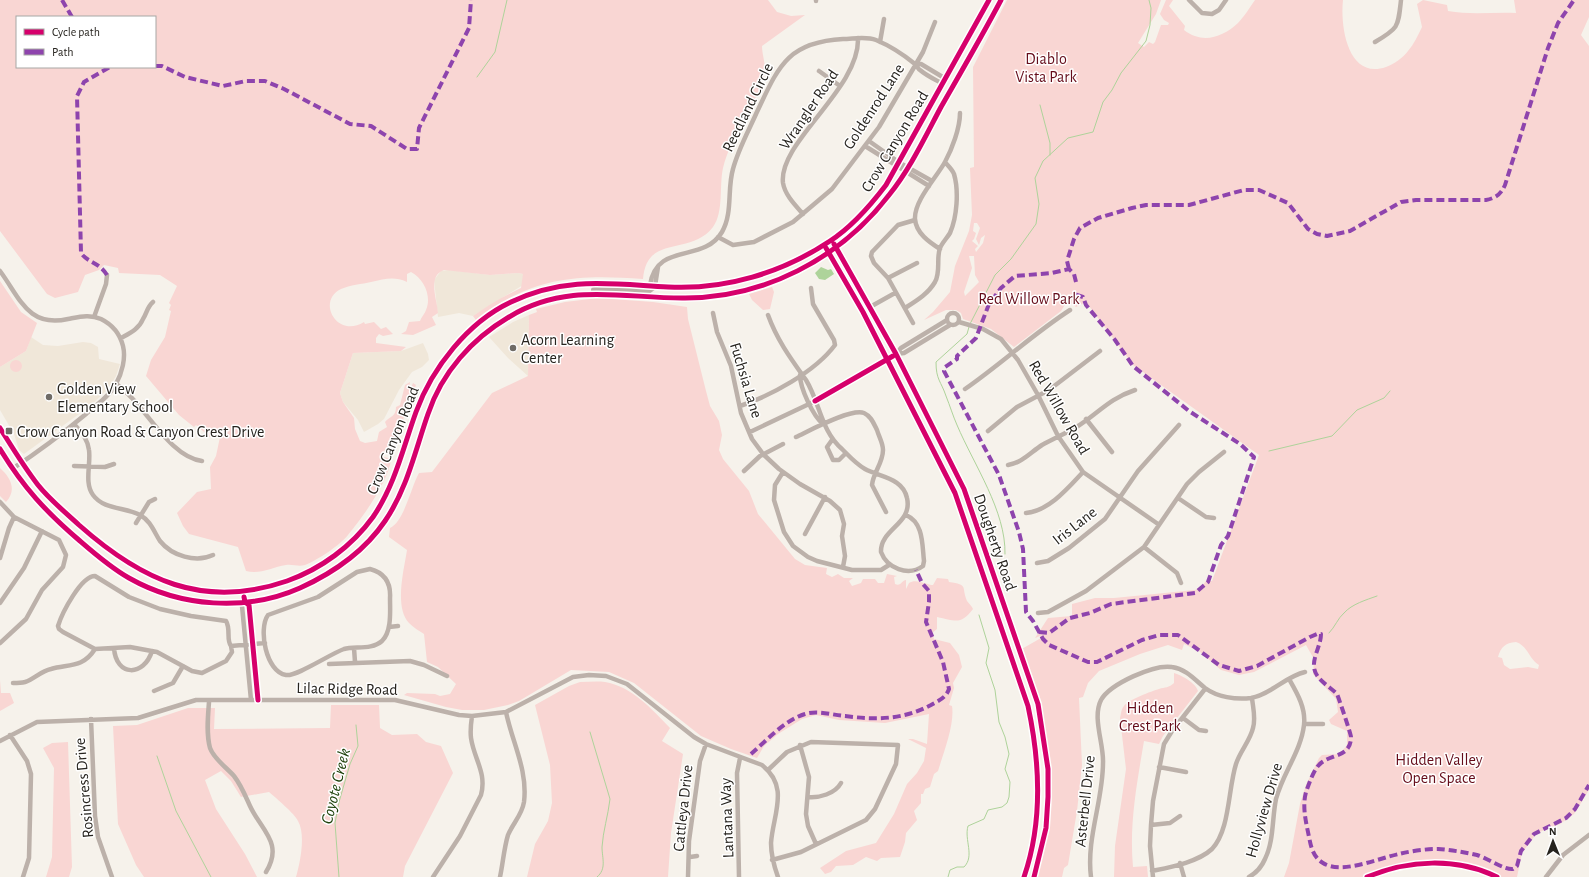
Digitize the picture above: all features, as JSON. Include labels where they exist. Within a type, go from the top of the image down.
[{"type":"main road","name":"Crow Canyon Road","points":[[0,428],[38,485],[64,511],[113,554],[134,568],[159,580],[205,591],[243,591],[275,585],[309,572],[336,555],[362,530],[382,502],[390,488],[416,411],[428,384],[458,342],[485,319],[511,302],[560,286],[589,282],[652,286],[700,286],[741,280],[787,264],[831,241],[868,208],[899,165],[989,0]]},
{"type":"main road","name":"Crow Canyon Road","points":[[0,449],[12,469],[38,502],[61,525],[94,553],[126,577],[173,596],[214,603],[245,602],[272,598],[292,591],[328,574],[353,557],[384,523],[404,487],[429,410],[435,398],[454,365],[470,346],[492,327],[530,306],[560,297],[581,294],[686,298],[724,295],[750,289],[790,275],[837,248],[875,211],[906,170],[1001,0]]},
{"type":"main road","name":"Dougherty Road","points":[[831,241],[837,248],[896,354],[964,489],[1038,704],[1046,755],[1048,797],[1046,828],[1034,877]]},
{"type":"main road","name":"Dougherty Road","points":[[824,245],[863,312],[955,493],[1028,706],[1034,734],[1038,795],[1036,826],[1024,877]]},
{"type":"main road","points":[[581,294],[591,290],[610,289],[648,291],[652,286]]},
{"type":"street","points":[[1189,0],[1202,13],[1212,14],[1219,10],[1226,0]]},
{"type":"street","points":[[1375,42],[1396,28],[1401,0]]},
{"type":"street","points":[[880,42],[884,19]]},
{"type":"street","name":"Goldenrod Lane","points":[[718,237],[733,245],[747,244],[783,228],[803,214],[832,189],[879,127],[916,64],[932,32],[935,22]]},
{"type":"street","name":"Reedland Circle","points":[[718,237],[727,217],[732,170],[739,149],[782,64],[798,50],[808,44],[829,40],[858,38],[874,39],[916,64],[921,64],[945,82]]},
{"type":"street","name":"Wrangler Road","points":[[803,214],[786,192],[783,183],[783,173],[793,151],[840,86],[853,63],[858,38]]},
{"type":"street","points":[[819,71],[840,86]]},
{"type":"street","points":[[940,249],[923,235],[915,220],[918,205],[945,162],[960,120],[960,113]]},
{"type":"street","points":[[869,141],[929,186]]},
{"type":"street","points":[[865,146],[899,165]]},
{"type":"street","points":[[905,308],[921,298],[935,281],[939,266],[940,249],[950,233],[956,206],[954,175],[945,162]]},
{"type":"street","points":[[906,170],[932,181]]},
{"type":"street","points":[[913,323],[888,278],[872,259],[872,252],[898,224],[915,220]]},
{"type":"street","points":[[652,286],[661,262],[669,257],[707,246],[718,237]]},
{"type":"street","points":[[888,278],[917,263]]},
{"type":"street","points":[[0,271],[21,303],[36,318],[53,321],[79,317],[94,317],[111,325],[121,338],[124,352],[124,360],[116,384],[101,401],[74,424],[12,469]]},
{"type":"street","points":[[94,317],[106,284],[107,274]]},
{"type":"street","points":[[740,406],[769,394],[800,375],[822,359],[836,344],[813,304],[811,288]]},
{"type":"street","points":[[870,307],[895,292]]},
{"type":"street","points":[[121,338],[134,331],[140,325],[148,307],[153,302]]},
{"type":"street","points":[[965,389],[1012,354],[1037,333],[1070,310]]},
{"type":"street","points":[[750,432],[810,404],[896,354],[902,348],[947,320],[949,314],[954,312],[959,315],[961,322],[955,325],[950,325],[904,353],[896,354]]},
{"type":"street","name":"Fuchsia Lane","points":[[713,313],[717,332],[731,366],[740,406],[750,432],[763,454],[783,472],[824,497],[837,507],[843,517],[842,536],[845,556],[843,567]]},
{"type":"street","points":[[768,315],[782,347],[800,375],[805,380],[815,401],[823,424],[832,440],[857,464],[894,481],[903,488],[908,501],[906,515],[882,542],[881,552],[889,565],[896,568],[912,570],[919,569],[924,564],[920,528],[913,519],[906,515]]},
{"type":"street","points":[[947,320],[950,325]]},
{"type":"street","name":"Red Willow Road","points":[[961,322],[983,329],[1001,339],[1038,395],[1058,436],[1083,472],[1158,524]]},
{"type":"street","points":[[988,431],[1017,407],[1060,382],[1100,351]]},
{"type":"street","points":[[800,375],[800,383],[818,420],[823,424]]},
{"type":"street","points":[[116,384],[126,392],[170,442],[191,458],[202,461]]},
{"type":"street","points":[[1008,465],[1015,464],[1025,458],[1086,419],[1119,395],[1135,390]]},
{"type":"street","points":[[796,437],[823,424],[856,413],[864,413],[870,418],[883,448],[883,454],[872,485],[886,512]]},
{"type":"street","points":[[1086,419],[1112,452]]},
{"type":"street","points":[[74,424],[86,440],[89,449],[90,488],[93,495],[99,502],[141,515],[150,522],[161,542],[173,552],[195,558],[206,558],[213,555]]},
{"type":"street","name":"Iris Lane","points":[[1037,563],[1048,561],[1069,548],[1105,519],[1121,498],[1138,471],[1179,425]]},
{"type":"street","points":[[832,440],[826,446],[833,460],[839,460],[846,453]]},
{"type":"street","points":[[744,471],[763,454],[782,444]]},
{"type":"street","points":[[1038,613],[1048,612],[1086,591],[1144,547],[1158,524],[1187,484],[1199,472],[1224,452]]},
{"type":"street","points":[[74,466],[105,467],[114,464]]},
{"type":"street","points":[[783,472],[773,492],[779,521],[788,540],[793,546],[808,558],[852,570],[881,570],[889,565]]},
{"type":"street","points":[[1026,513],[1036,512],[1049,504],[1083,472]]},
{"type":"street","points":[[805,534],[824,497]]},
{"type":"street","points":[[1178,498],[1206,517],[1214,518]]},
{"type":"street","points":[[136,523],[149,502],[155,499]]},
{"type":"street","points":[[0,502],[14,517],[59,540],[66,555],[63,567],[50,579],[42,590],[26,619],[0,643]]},
{"type":"street","points":[[0,558],[14,517]]},
{"type":"street","points":[[0,603],[24,568],[42,531]]},
{"type":"street","points":[[1144,547],[1177,573],[1181,583]]},
{"type":"street","points":[[363,570],[376,571],[383,575],[388,582],[391,591],[389,627],[387,635],[381,642],[373,646],[354,648],[338,652],[299,672],[287,676],[282,674],[270,662],[265,643],[264,621],[268,615],[318,597],[363,570]]},
{"type":"street","points":[[91,576],[97,577],[138,601],[160,609],[191,616],[226,621],[229,627],[229,644],[231,646],[232,652],[226,662],[202,673],[182,666],[152,651],[130,647],[95,649],[63,632],[58,626],[70,599],[91,576]]},
{"type":"street","points":[[243,591],[245,602],[249,605],[258,700]]},
{"type":"street","points":[[245,602],[242,606],[251,700]]},
{"type":"street","points":[[389,627],[398,626]]},
{"type":"street","points":[[231,646],[265,643]]},
{"type":"street","points":[[114,648],[115,655],[120,665],[133,670],[138,670],[146,664],[152,651]]},
{"type":"street","points":[[354,648],[355,662]]},
{"type":"street","points":[[13,683],[26,682],[51,669],[70,667],[88,658],[95,649]]},
{"type":"street","points":[[329,664],[410,661],[424,665],[447,676]]},
{"type":"street","points":[[154,691],[173,683],[182,666]]},
{"type":"street","name":"Asterbell Drive","points":[[1091,877],[1091,858],[1103,778],[1104,757],[1098,715],[1101,700],[1106,693],[1116,685],[1162,667],[1179,669],[1205,689],[1218,695],[1252,698]]},
{"type":"street","points":[[1152,871],[1199,858],[1217,842],[1222,834],[1236,764],[1253,729],[1255,721],[1252,698],[1305,672]]},
{"type":"street","name":"Lilac Ridge Road","points":[[0,741],[37,722],[138,718],[196,700],[209,702],[251,700],[394,700],[451,714],[472,716],[506,712],[573,677],[589,675],[606,676],[627,684],[694,737],[706,744],[762,765],[768,770]]},
{"type":"street","name":"Hollyview Drive","points":[[1249,877],[1259,868],[1265,859],[1269,847],[1276,798],[1289,765],[1300,745],[1304,724],[1302,707],[1289,679]]},
{"type":"street","points":[[1153,877],[1151,825],[1159,767],[1166,738],[1205,689]]},
{"type":"street","points":[[209,702],[208,737],[215,757],[238,781],[250,806],[271,839],[273,850],[271,864],[266,872]]},
{"type":"street","points":[[500,877],[509,834],[521,814],[525,791],[522,765],[510,732],[506,712]]},
{"type":"street","points":[[433,877],[460,836],[481,795],[483,788],[483,776],[471,739],[472,716]]},
{"type":"street","points":[[1183,718],[1199,730],[1206,731]]},
{"type":"street","name":"Rosincress Drive","points":[[91,719],[95,816],[98,837],[112,877]]},
{"type":"street","points":[[1304,724],[1323,724]]},
{"type":"street","points":[[10,735],[27,761],[31,774],[29,858],[23,877]]},
{"type":"street","points":[[772,860],[789,856],[863,823],[870,816],[896,764],[898,745],[819,741],[800,745],[787,752],[768,770],[774,777],[778,789],[771,845],[772,860],[778,877]]},
{"type":"street","name":"Cattleya Drive","points":[[688,877],[690,857],[689,841],[700,761],[706,744]]},
{"type":"street","points":[[800,745],[809,772],[806,814],[808,826],[816,844]]},
{"type":"street","name":"Lantana Way","points":[[739,877],[737,774],[740,758]]},
{"type":"street","points":[[1159,767],[1186,772]]},
{"type":"street","points":[[808,797],[824,796],[836,790],[841,783]]},
{"type":"street","points":[[1151,825],[1170,824],[1180,816]]},
{"type":"street","points":[[1548,876],[1563,855],[1588,838]]},
{"type":"street","points":[[690,857],[697,856]]},
{"type":"street","points":[[1180,863],[1184,877]]},
{"type":"street","points":[[1367,877],[1392,868],[1433,863],[1463,866],[1497,877]]},
{"type":"shaded area","points":[[821,267],[828,270],[831,269],[834,274],[825,280],[819,279],[815,273]]},
{"type":"shaded area","points":[[449,270],[490,275],[523,274],[523,285],[473,316],[459,313],[438,317],[434,280],[441,271]]},
{"type":"shaded area","name":"Acorn Learning Center","points":[[529,315],[528,376],[508,358],[489,337],[513,322]]},
{"type":"shaded area","name":"Golden View Elementary School","points":[[31,337],[43,345],[58,346],[83,342],[91,343],[98,347],[99,359],[120,364],[116,376],[108,389],[90,406],[24,454],[19,450],[14,434],[0,410],[0,367],[26,351]]},
{"type":"shaded area","points":[[423,343],[429,360],[422,367],[412,372],[399,390],[384,419],[364,432],[358,420],[343,402],[340,393],[353,353],[401,351]]},
{"type":"green space","points":[[0,0],[768,0],[777,12],[791,16],[805,15],[762,46],[765,73],[755,99],[727,156],[722,175],[719,214],[713,227],[704,236],[682,245],[661,250],[652,256],[646,265],[643,279],[596,277],[575,278],[555,282],[535,287],[516,295],[496,306],[476,320],[473,316],[484,308],[521,288],[523,274],[490,275],[444,270],[439,273],[434,283],[438,313],[432,317],[436,325],[413,335],[401,334],[406,331],[409,322],[420,321],[428,305],[428,299],[426,288],[423,283],[411,272],[407,274],[407,282],[398,279],[385,279],[348,286],[341,289],[334,295],[330,302],[330,309],[338,322],[346,326],[354,326],[364,322],[365,324],[374,322],[381,329],[386,327],[393,334],[383,336],[379,334],[376,338],[376,343],[406,347],[401,351],[353,353],[340,393],[343,402],[354,418],[355,429],[360,441],[365,443],[377,441],[379,432],[387,427],[385,422],[394,415],[396,407],[400,405],[405,385],[410,382],[409,387],[411,388],[413,383],[416,385],[404,416],[401,430],[383,453],[384,457],[391,459],[385,478],[374,499],[348,535],[340,543],[316,560],[305,565],[286,565],[256,572],[246,571],[238,547],[189,534],[183,526],[177,513],[197,492],[211,489],[210,467],[216,456],[220,437],[213,434],[210,437],[196,425],[194,427],[179,415],[146,376],[151,360],[165,337],[171,311],[169,310],[171,305],[169,303],[177,286],[160,275],[119,273],[118,268],[104,265],[99,270],[85,275],[78,292],[55,298],[47,294],[0,231]]},
{"type":"green space","points":[[1007,0],[1161,0],[1156,14],[1138,43],[1144,47],[1149,42],[1153,44],[1155,42],[1161,25],[1168,25],[1169,23],[1164,20],[1160,14],[1166,0],[1173,0],[1169,6],[1185,26],[1184,30],[1198,37],[1205,38],[1219,35],[1232,28],[1238,23],[1255,0],[1343,0],[1343,24],[1349,48],[1355,59],[1363,66],[1373,69],[1386,67],[1392,64],[1404,56],[1410,48],[1422,27],[1417,4],[1423,0],[1447,5],[1448,11],[1473,13],[1516,13],[1514,0],[1589,0],[1589,17],[1581,35],[1589,46],[1589,790],[1574,814],[1560,824],[1537,833],[1522,853],[1517,877],[1497,877],[1473,868],[1420,863],[1367,877],[1284,877],[1289,863],[1300,804],[1306,785],[1319,758],[1322,755],[1340,754],[1347,745],[1347,731],[1331,724],[1329,720],[1338,712],[1336,699],[1313,674],[1314,659],[1306,645],[1254,672],[1239,675],[1221,670],[1199,651],[1184,644],[1182,650],[1168,645],[1140,654],[1099,671],[1088,683],[1083,697],[1079,698],[1082,765],[1077,811],[1068,865],[1064,868],[1062,877],[1034,877],[1038,868],[1048,797],[1044,733],[1020,650],[1041,638],[1040,636],[1035,638],[1048,618],[1072,616],[1072,604],[1095,598],[1114,598],[1195,590],[1201,587],[1206,581],[1212,581],[1259,455],[1133,365],[1086,302],[1076,307],[1071,303],[1066,303],[1061,311],[1014,347],[991,329],[963,319],[961,313],[956,310],[946,310],[924,320],[950,292],[955,266],[969,231],[972,215],[970,168],[974,167],[973,67]],"holes":[[[974,223],[977,223],[980,228],[976,239],[979,245],[981,238],[985,235],[983,243],[976,252],[975,249],[978,246],[972,241],[976,233],[973,231]],[[969,256],[974,256],[975,275],[979,282],[965,296],[964,292],[972,268]],[[1516,642],[1523,646],[1539,665],[1538,669],[1528,667],[1510,669],[1504,665],[1502,658],[1498,657],[1499,654],[1504,646]]]},
{"type":"green space","points":[[0,281],[21,312],[37,323],[26,351],[0,367]]},
{"type":"green space","points":[[772,287],[774,292],[770,309],[763,310],[752,300],[749,294]]},
{"type":"green space","points":[[598,298],[653,302],[687,307],[688,319],[710,406],[719,421],[722,435],[719,450],[723,459],[749,491],[758,514],[795,559],[805,565],[827,568],[826,574],[832,577],[838,574],[844,578],[853,578],[849,581],[852,586],[861,583],[863,579],[875,579],[878,583],[884,583],[887,574],[897,576],[894,577],[895,584],[897,585],[906,580],[906,589],[909,583],[915,581],[933,585],[937,578],[948,579],[949,582],[962,585],[967,601],[973,609],[965,618],[961,620],[949,620],[937,617],[937,629],[932,633],[934,639],[950,643],[959,655],[962,667],[953,683],[954,688],[949,705],[952,706],[952,721],[948,739],[938,771],[934,774],[930,787],[925,789],[923,794],[921,794],[921,803],[914,811],[917,820],[906,833],[905,842],[900,857],[881,858],[877,861],[866,857],[853,865],[836,866],[831,872],[825,874],[820,868],[846,851],[876,843],[894,814],[907,784],[917,773],[924,761],[926,748],[908,739],[913,739],[927,744],[929,714],[885,723],[839,720],[816,715],[802,719],[778,734],[764,746],[757,758],[701,736],[634,683],[609,672],[571,670],[519,701],[484,710],[462,710],[446,707],[404,695],[407,693],[435,694],[440,696],[450,694],[456,684],[438,667],[427,662],[424,634],[409,623],[404,616],[401,588],[407,550],[389,537],[390,528],[395,524],[403,512],[419,473],[432,472],[492,393],[528,376],[529,315],[537,312],[536,309],[565,302]]},
{"type":"green space","points":[[14,360],[18,360],[22,366],[18,372],[14,372],[10,368],[10,364]]},
{"type":"green space","points":[[0,468],[10,480],[12,489],[6,502],[0,496]]},
{"type":"green space","name":"Hidden Crest Park","points":[[1174,673],[1191,682],[1198,691],[1163,736],[1159,744],[1144,741],[1134,804],[1132,851],[1133,867],[1147,866],[1148,877],[1114,877],[1115,846],[1126,769],[1120,718],[1122,710],[1126,704],[1135,699],[1172,685],[1174,683]]},
{"type":"green space","points":[[0,680],[1,693],[10,693],[14,703],[0,711]]},
{"type":"green space","points":[[580,682],[605,682],[615,684],[633,694],[649,707],[670,728],[662,741],[683,754],[671,833],[668,877],[527,877],[535,844],[548,821],[552,803],[550,765],[535,705],[569,686]]},
{"type":"green space","points":[[331,705],[379,705],[380,728],[392,735],[417,734],[426,742],[441,746],[453,773],[405,866],[403,877],[296,877],[302,834],[296,818],[269,792],[241,797],[231,781],[221,771],[205,780],[216,809],[245,854],[257,877],[144,877],[136,865],[118,824],[113,726],[137,725],[188,708],[215,708],[214,729],[330,728]]},
{"type":"green space","points":[[68,742],[72,867],[69,877],[46,877],[52,857],[54,768],[43,748],[52,743]]},
{"type":"waterway","points":[[477,77],[495,52],[507,0]]},
{"type":"waterway","points":[[970,324],[995,275],[1011,259],[1036,224],[1039,204],[1035,178],[1043,161],[1068,138],[1093,132],[1103,102],[1112,90],[1121,73],[1146,41],[1150,25],[1151,8],[1149,0]]},
{"type":"waterway","points":[[1040,105],[1050,143],[1050,155]]},
{"type":"waterway","points":[[969,327],[967,334],[936,362],[937,373],[957,425],[995,505],[1004,538],[1005,554]]},
{"type":"waterway","points":[[1269,451],[1332,436],[1357,410],[1384,398],[1390,391]]},
{"type":"waterway","points":[[1329,633],[1347,610],[1359,603],[1377,596]]},
{"type":"waterway","points":[[948,877],[950,870],[957,867],[964,867],[969,858],[967,837],[968,826],[984,819],[988,810],[1002,807],[1007,803],[1009,797],[1010,782],[1005,769],[1009,754],[1005,737],[999,722],[995,690],[986,663],[989,648],[979,615]]},
{"type":"waterway","name":"Coyote Creek","points":[[339,877],[335,823],[339,802],[350,764],[358,746],[356,725]]},
{"type":"waterway","points":[[590,732],[610,799],[602,847],[603,867],[597,877]]},
{"type":"waterway","points":[[157,756],[176,811],[211,877]]},
{"type":"marked path","points":[[62,0],[71,16]]},
{"type":"marked path","points":[[156,66],[162,66],[185,77],[223,86],[246,81],[265,81],[284,89],[350,124],[371,126],[407,149],[417,149],[419,128],[469,28],[471,0]]},
{"type":"marked path","points":[[1069,269],[1067,261],[1074,239],[1080,228],[1098,218],[1146,205],[1189,205],[1244,190],[1259,190],[1288,203],[1308,229],[1317,234],[1327,236],[1350,231],[1401,202],[1416,200],[1486,200],[1495,197],[1502,191],[1505,185],[1548,48],[1558,23],[1574,0]]},
{"type":"marked path","points":[[107,275],[101,267],[87,259],[81,253],[77,96],[84,82],[108,68]]},
{"type":"marked path","points":[[1076,282],[1074,274],[1069,269],[1052,273],[1015,276],[1001,288],[989,304],[976,338],[957,356],[957,359],[945,367],[944,371],[999,475],[1019,532],[1023,549],[1026,612],[1043,639],[1049,645],[1088,662],[1097,662],[1142,640],[1159,635],[1178,635],[1219,665],[1239,671],[1257,666],[1310,637],[1321,634],[1314,663],[1315,671],[1320,679],[1337,694],[1351,737],[1348,748],[1344,752],[1325,760],[1318,765],[1306,792],[1304,803],[1312,848],[1320,861],[1331,866],[1350,866],[1408,852],[1438,849],[1477,855],[1505,868],[1513,869],[1517,866],[1521,851],[1534,834],[1566,818],[1575,809],[1589,785]]},
{"type":"marked path","points":[[1039,632],[1049,633],[1070,618],[1090,613],[1111,604],[1195,593],[1208,582],[1221,545],[1228,536],[1254,457],[1240,444],[1189,411],[1133,366],[1115,340],[1086,305],[1083,297],[1074,294]]},
{"type":"marked path","points":[[751,754],[783,726],[805,714],[820,713],[867,718],[889,718],[910,714],[920,710],[939,701],[946,695],[949,689],[943,662],[926,622],[929,591],[922,583],[916,570]]},
{"type":"cycle path","points":[[0,428],[33,478],[53,501],[102,544],[126,561],[150,575],[201,591],[228,592],[256,589],[300,576],[324,563],[346,547],[365,528],[381,505],[393,479],[416,412],[432,379],[453,348],[480,321],[495,311],[511,302],[531,294],[551,288],[570,285],[607,284],[689,287],[711,286],[732,282],[752,277],[792,262],[812,252],[846,229],[867,208],[886,185],[989,0]]},
{"type":"cycle path","points":[[0,449],[26,487],[56,520],[122,574],[149,588],[191,600],[213,603],[258,601],[279,596],[300,588],[336,568],[358,552],[377,532],[393,509],[405,483],[428,414],[441,384],[471,346],[495,326],[509,317],[530,306],[552,299],[573,296],[594,294],[682,298],[712,296],[742,291],[770,283],[798,271],[823,256],[847,238],[869,218],[897,185],[917,152],[1001,0]]},
{"type":"cycle path","points":[[834,244],[896,354],[964,489],[1038,704],[1048,769],[1048,797],[1046,828],[1034,877]]},
{"type":"cycle path","points":[[826,248],[863,312],[955,493],[1028,706],[1035,749],[1038,792],[1034,835],[1024,877]]},
{"type":"cycle path","points":[[815,401],[893,356]]},
{"type":"cycle path","points":[[244,597],[245,602],[249,605],[258,700]]},
{"type":"cycle path","points":[[1367,877],[1399,867],[1432,863],[1465,866],[1497,877]]},
{"type":"place","name":"Acorn Learning Center","points":[[513,348]]},
{"type":"place","name":"Golden View Elementary School","points":[[49,397]]},
{"type":"place","name":"Crow Canyon Road & Canyon Crest Drive","points":[[9,431]]},
{"type":"park label","name":"Diablo Vista Park","points":[[1046,67]]},
{"type":"park label","name":"Red Willow Park","points":[[1029,298]]},
{"type":"park label","name":"Hidden Valley Open Space","points":[[1439,768]]}]
